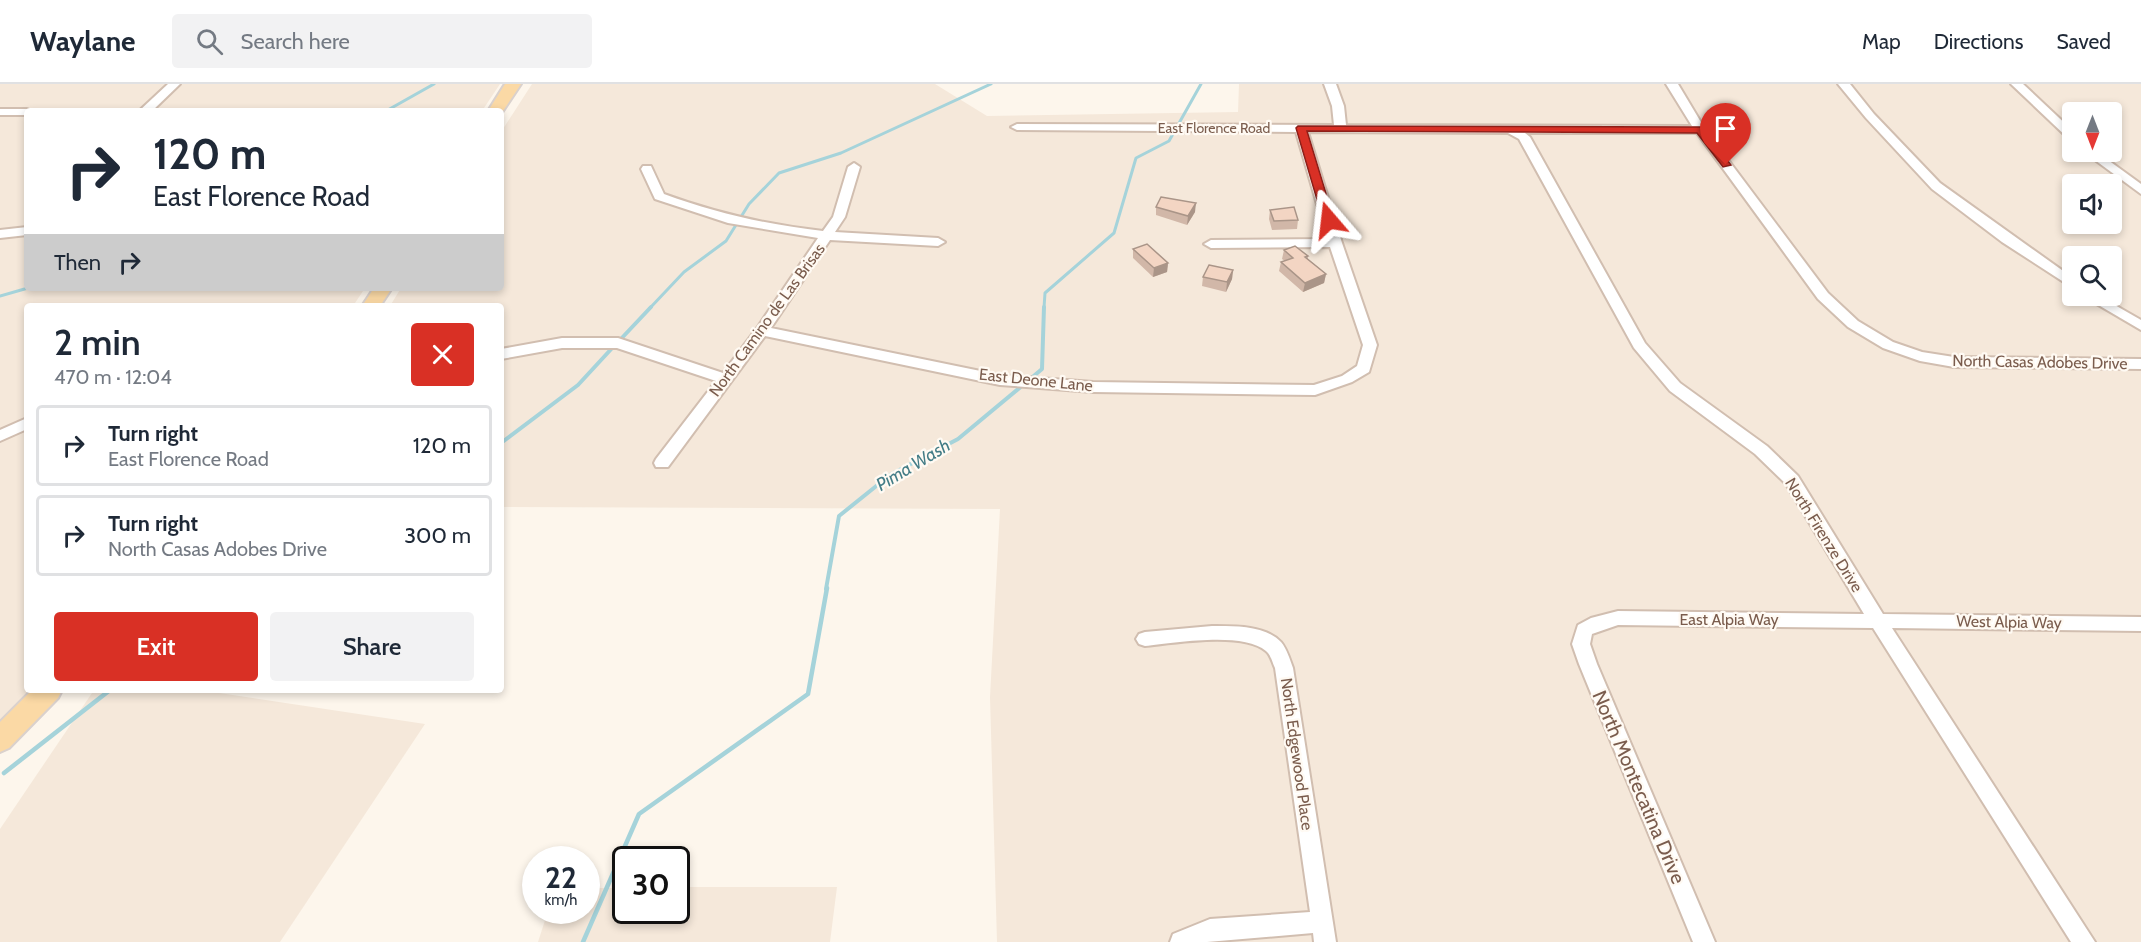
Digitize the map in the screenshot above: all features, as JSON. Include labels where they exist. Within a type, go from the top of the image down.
[{"type":"main road","points":[[498,108],[513,84]]},
{"type":"main road","points":[[3,730],[46,693]]},
{"type":"street","points":[[148,108],[174,84]]},
{"type":"street","name":"North Casas Adobes Drive","points":[[1672,84],[1700,130],[1823,296],[1853,324],[1888,345],[1920,356],[1954,362],[2141,364]]},
{"type":"street","points":[[1844,84],[1870,116],[1936,186],[2062,276]]},
{"type":"street","points":[[2017,84],[2062,126]]},
{"type":"street","points":[[1334,88],[1340,128]]},
{"type":"street","points":[[0,112],[24,112]]},
{"type":"street","name":"East Florence Road","points":[[1017,127],[1700,130]]},
{"type":"street","points":[[1211,244],[1335,243],[1301,128]]},
{"type":"street","name":"North Firenze Drive","points":[[1512,130],[1524,137],[1639,345],[1675,387],[1761,450],[1792,480],[1877,620],[2084,942]]},
{"type":"street","points":[[2103,162],[2141,190]]},
{"type":"street","name":"North Camino de Las Brisas","points":[[662,463],[762,330],[839,217],[854,167]]},
{"type":"street","points":[[647,169],[659,196],[693,211],[760,227],[826,236],[938,242]]},
{"type":"street","points":[[0,234],[24,231]]},
{"type":"street","name":"East Deone Lane","points":[[762,330],[1000,380],[1093,387],[1315,390],[1347,379],[1364,369],[1370,345],[1335,243]]},
{"type":"street","points":[[2107,306],[2141,326]]},
{"type":"street","points":[[504,353],[562,343],[618,343],[726,379]]},
{"type":"street","points":[[0,436],[24,424]]},
{"type":"street","name":"East Alpia Way","points":[[1584,630],[1597,623],[1618,618],[1877,620]]},
{"type":"street","name":"West Alpia Way","points":[[1877,620],[2141,624]]},
{"type":"street","name":"North Montecatina Drive","points":[[1584,630],[1581,644],[1588,664],[1704,942]]},
{"type":"street","name":"North Edgewood Place","points":[[1145,639],[1214,633],[1251,636],[1273,647],[1284,668],[1323,932],[1210,930],[1181,942]]},
{"type":"shaded area","points":[[0,84],[500,84],[484,108],[24,108],[24,291],[363,291],[355,303],[24,303],[24,693],[31,693],[0,724]]},
{"type":"shaded area","points":[[532,84],[935,84],[987,116],[1238,112],[1239,84],[2141,84],[2141,942],[997,942],[990,697],[1000,509],[504,507],[504,303],[392,303],[399,291],[504,291],[504,127]]},
{"type":"shaded area","points":[[92,693],[219,693],[425,724],[280,942],[0,942],[0,829]]},
{"type":"shaded area","points":[[690,887],[837,887],[830,942],[538,942],[544,924],[600,924],[600,888],[612,888],[612,924],[690,924]]},
{"type":"building","points":[[1161,197],[1196,203],[1188,216],[1156,207]]},
{"type":"building","points":[[1294,207],[1298,220],[1274,221],[1270,210]]},
{"type":"building","points":[[1147,244],[1168,263],[1154,268],[1133,249]]},
{"type":"building","points":[[1295,246],[1326,274],[1305,283],[1281,262],[1293,258],[1284,250]]},
{"type":"building","points":[[1209,265],[1233,270],[1227,282],[1203,277]]},
{"type":"waterway","points":[[391,108],[434,84]]},
{"type":"waterway","points":[[650,308],[684,272],[726,241],[749,204],[779,173],[841,153],[991,84]]},
{"type":"waterway","name":"Pima Wash","points":[[1044,308],[1045,293],[1114,233],[1136,158],[1169,141],[1201,84]]},
{"type":"waterway","points":[[0,296],[24,289]]},
{"type":"waterway","points":[[619,341],[651,307]]},
{"type":"waterway","name":"Pima Wash","points":[[1029,380],[1042,369],[1044,307]]},
{"type":"waterway","points":[[504,441],[578,385],[614,346]]},
{"type":"waterway","name":"Pima Wash","points":[[826,589],[839,516],[890,475],[958,439],[1023,385]]},
{"type":"waterway","name":"Pima Wash","points":[[583,942],[639,814],[808,694],[827,588]]},
{"type":"waterway","points":[[4,773],[106,693]]},
{"type":"route","points":[[1329,220],[1301,128],[1700,130],[1726,165]]}]
